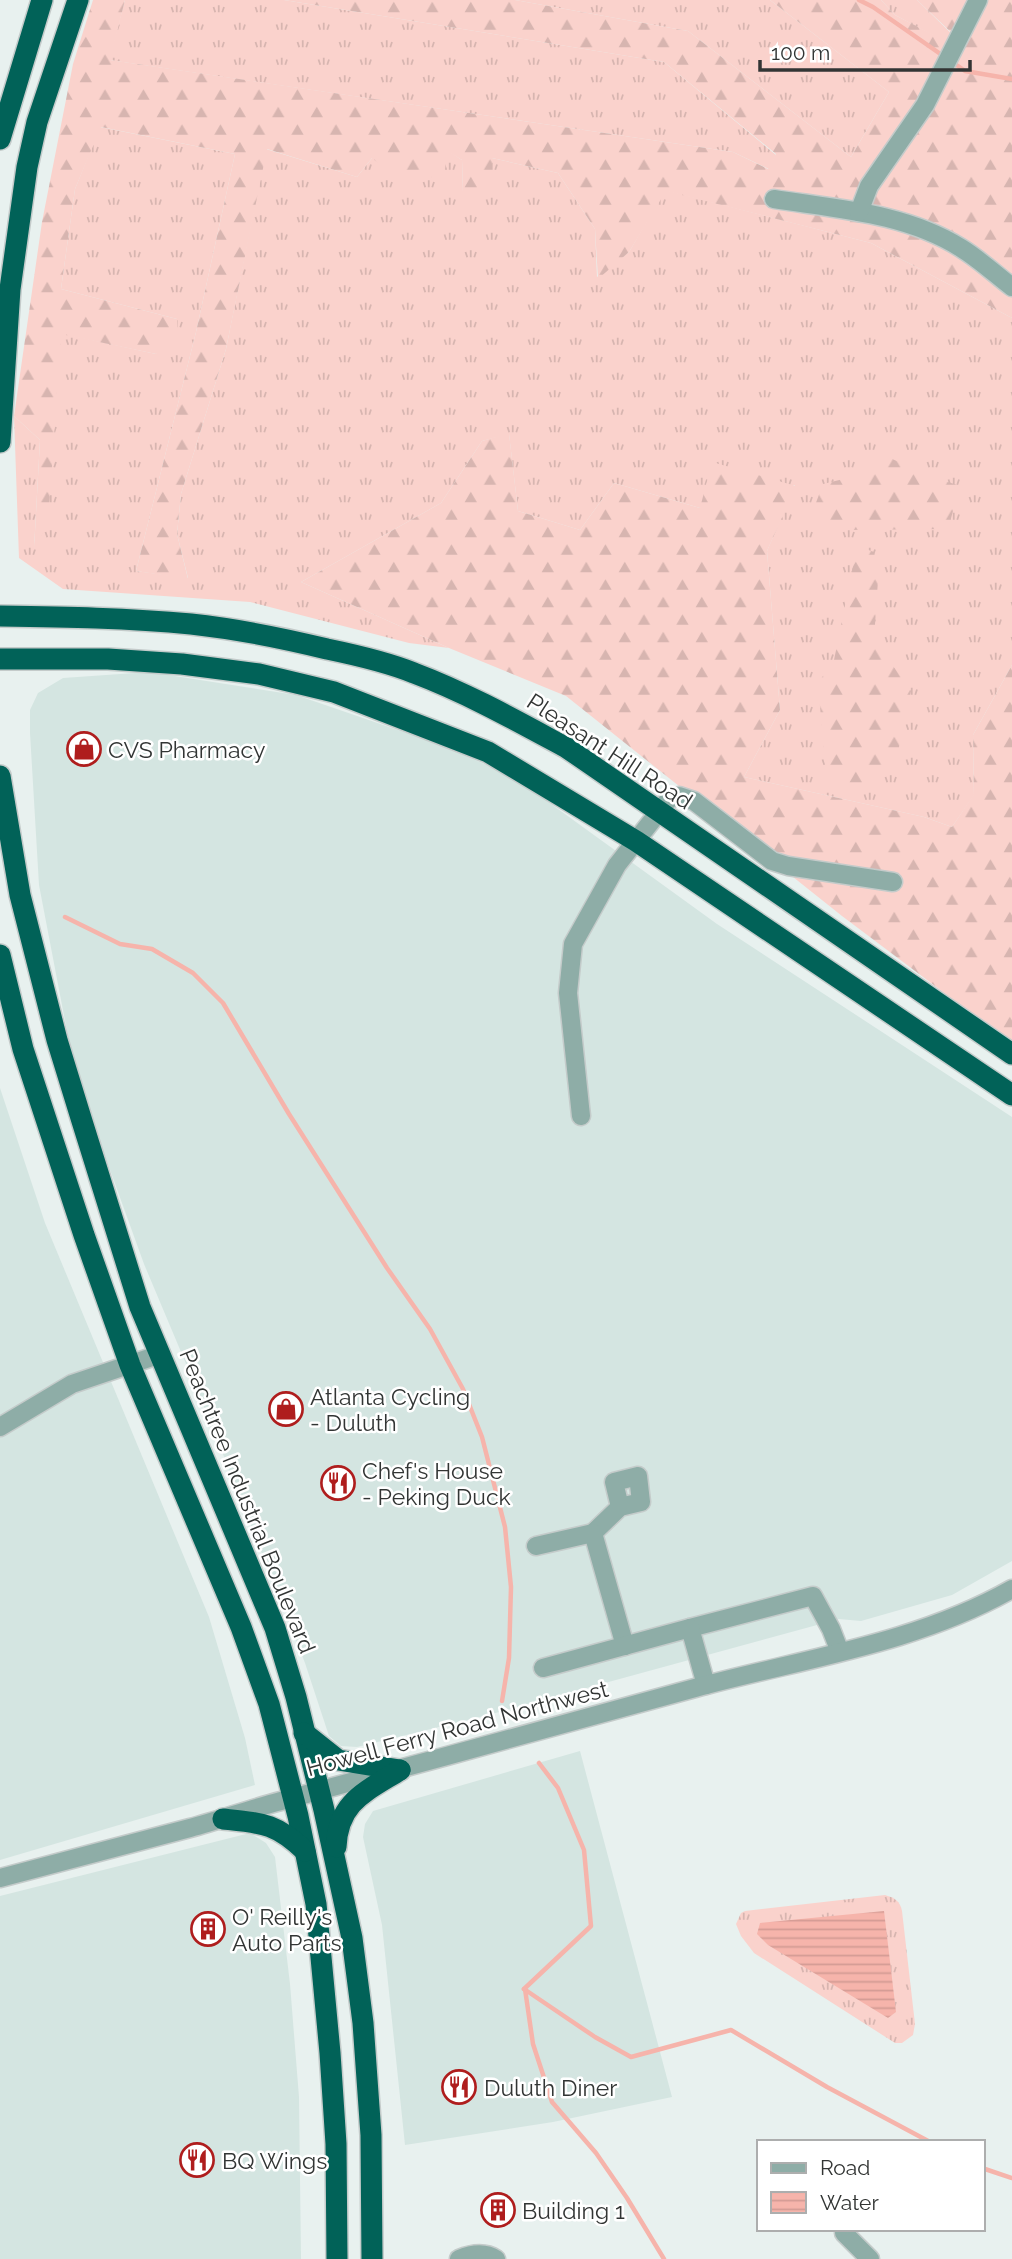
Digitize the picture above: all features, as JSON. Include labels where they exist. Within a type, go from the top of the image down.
[{"type":"highway","points":[[0,139],[42,0]]},
{"type":"highway","points":[[0,442],[10,289],[27,167],[37,122],[78,0]]},
{"type":"highway","name":"Pleasant Hill Road","points":[[0,616],[124,620],[230,629],[352,654],[413,672],[514,719],[566,748],[1012,1054]]},
{"type":"highway","points":[[0,659],[108,659],[182,664],[259,674],[334,692],[488,752],[636,841],[1012,1095]]},
{"type":"highway","name":"Peachtree Industrial Boulevard","points":[[0,776],[20,895],[57,1040],[140,1307],[275,1628],[304,1733],[352,1938],[363,2024],[371,2135],[372,2259]]},
{"type":"highway","points":[[0,956],[37,1094],[130,1365],[241,1627],[268,1704],[293,1797],[316,1904],[336,2144],[337,2259]]},
{"type":"highway","points":[[304,1733],[338,1760],[400,1770]]},
{"type":"highway","points":[[335,1857],[337,1829],[345,1811],[355,1798],[400,1770]]},
{"type":"highway","points":[[223,1819],[263,1823],[290,1837],[305,1852]]},
{"type":"street","points":[[859,212],[869,186],[925,105],[978,0]]},
{"type":"street","points":[[774,199],[859,212],[914,225],[960,247],[1012,287]]},
{"type":"street","points":[[581,1116],[568,993],[572,944],[617,865],[669,799],[679,796],[694,801],[772,861],[788,866],[893,882]]},
{"type":"street","points":[[0,1427],[72,1384],[161,1354]]},
{"type":"street","points":[[536,1546],[593,1533],[620,1507]]},
{"type":"street","points":[[593,1533],[625,1646]]},
{"type":"street","name":"Howell Ferry Road Northwest","points":[[0,1878],[706,1685],[927,1628],[1012,1589]]},
{"type":"street","points":[[543,1668],[813,1597],[840,1651]]},
{"type":"street","points":[[690,1628],[706,1685]]},
{"type":"street","points":[[844,2233],[870,2259]]},
{"type":"street","points":[[460,2259],[468,2255],[489,2255],[496,2259]]},
{"type":"shaded area","points":[[149,672],[296,695],[427,740],[511,775],[717,924],[1012,1117],[1012,1561],[952,1595],[861,1621],[839,1619],[488,1715],[357,1747],[341,1746],[329,1736],[305,1663],[208,1416],[144,1264],[75,1073],[39,885],[30,733],[30,710],[38,693],[63,678]]},
{"type":"shaded area","points":[[0,1088],[45,1223],[209,1617],[245,1738],[255,1785],[0,1860]]},
{"type":"shaded area","points":[[580,1751],[672,2097],[553,2122],[405,2145],[382,1925],[363,1837],[365,1824],[373,1811]]},
{"type":"shaded area","points":[[250,1833],[266,1843],[275,1857],[290,1984],[299,2097],[301,2259],[0,2259],[0,1896]]},
{"type":"green space","points":[[93,0],[125,0],[110,60],[733,152],[768,169],[776,154],[664,62],[284,0],[515,0],[688,31],[851,157],[889,92],[770,0],[881,0],[895,15],[953,45],[955,36],[917,0],[1012,0],[1012,318],[871,243],[666,191],[629,252],[598,279],[595,229],[558,173],[492,158],[492,194],[463,193],[462,160],[447,151],[445,170],[409,189],[372,158],[357,177],[267,149],[226,349],[181,494],[177,534],[188,579],[136,571],[196,332],[235,154],[101,127],[75,189],[61,289],[177,319],[178,339],[156,354],[61,334],[48,522],[34,550],[40,440],[14,416],[42,222],[73,64]]},
{"type":"green space","points":[[125,0],[284,0],[664,62],[776,155],[769,169],[733,152],[109,60]]},
{"type":"green space","points":[[515,0],[770,0],[889,92],[851,157],[688,31]]},
{"type":"green space","points":[[881,0],[917,0],[955,37],[953,46],[895,15]]},
{"type":"green space","points":[[100,127],[235,154],[196,332],[136,571],[188,578],[177,534],[181,494],[226,349],[266,149],[357,177],[372,158],[447,150],[462,160],[463,192],[492,158],[558,173],[595,229],[597,277],[629,252],[665,190],[871,243],[1012,318],[1012,665],[973,735],[974,795],[952,827],[924,817],[744,777],[780,710],[767,551],[795,485],[700,508],[614,483],[580,530],[518,511],[509,434],[482,441],[441,503],[301,582],[449,648],[409,643],[250,602],[63,589],[19,558],[14,416],[40,440],[34,549],[60,333],[156,354],[177,319],[61,289],[75,189]]},
{"type":"green space","points":[[509,433],[518,511],[580,530],[614,483],[700,508],[712,462],[796,486],[767,551],[780,710],[744,777],[924,817],[952,827],[974,794],[973,735],[1012,665],[1012,1044],[842,916],[566,696],[449,648],[301,582],[441,503],[482,441]]},
{"type":"green space","points":[[886,456],[924,474],[960,486],[948,529],[844,530],[811,516],[823,484],[868,473]]},
{"type":"green space","points":[[857,546],[874,552],[878,580],[874,639],[911,691],[895,766],[863,791],[826,776],[818,683],[834,660]]},
{"type":"green space","points":[[885,1895],[897,1900],[902,1911],[915,2024],[913,2035],[902,2043],[895,2043],[754,1953],[736,1924],[741,1913],[745,1911]]},
{"type":"water","points":[[884,1911],[896,2012],[888,2018],[768,1945],[757,1934],[760,1923]]},
{"type":"waterway","points":[[859,0],[939,53]]},
{"type":"waterway","points":[[958,66],[965,71],[1012,79]]},
{"type":"waterway","points":[[65,917],[120,944],[152,949],[193,973],[223,1003],[289,1114],[387,1268],[430,1329],[463,1389],[482,1437],[505,1527],[511,1587],[509,1658],[502,1701]]},
{"type":"waterway","points":[[524,1989],[591,1926],[584,1850],[558,1788],[539,1763]]},
{"type":"waterway","points":[[524,1989],[595,2037],[631,2057],[731,2030],[827,2087],[926,2140]]},
{"type":"waterway","points":[[525,1989],[533,2044],[552,2102],[596,2153],[664,2259]]},
{"type":"waterway","points":[[984,2169],[1012,2178]]},
{"type":"place","name":"CVS Pharmacy","points":[[84,749]]},
{"type":"place","name":"Atlanta Cycling - Duluth","points":[[286,1409]]},
{"type":"place","name":"Chef's House - Peking Duck","points":[[338,1483]]},
{"type":"place","name":"O' Reilly's Auto Parts","points":[[208,1929]]},
{"type":"place","name":"Duluth Diner","points":[[459,2087]]},
{"type":"place","name":"BQ Wings","points":[[197,2160]]},
{"type":"place","name":"Building 1","points":[[498,2210]]}]
